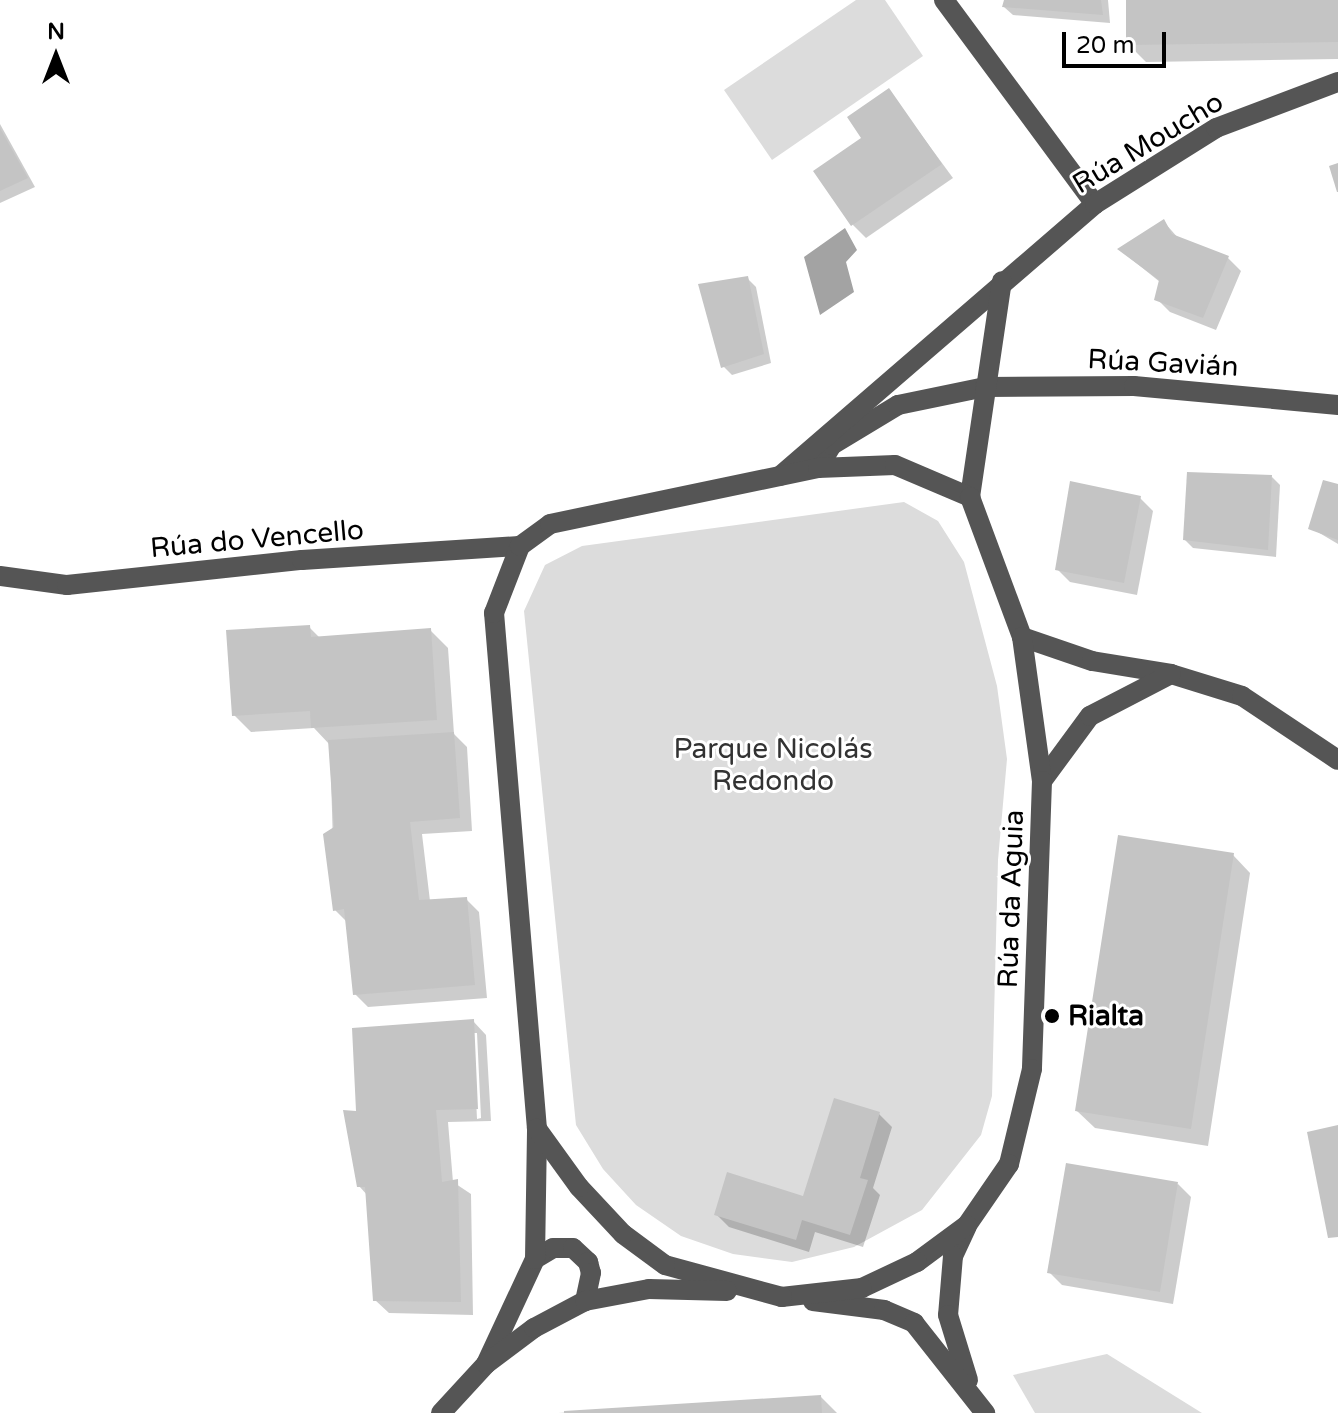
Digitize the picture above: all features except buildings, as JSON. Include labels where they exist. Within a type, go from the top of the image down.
[{"type":"street","points":[[944,0],[1095,204]]},
{"type":"street","name":"Rúa Moucho","points":[[780,476],[1002,281],[1095,204],[1216,128],[1338,82]]},
{"type":"street","points":[[520,546],[550,524],[818,468],[895,465],[970,497],[1002,281]]},
{"type":"street","name":"Rúa Gavián","points":[[985,387],[1134,386],[1338,405]]},
{"type":"street","points":[[818,468],[832,445],[898,405],[985,387]]},
{"type":"street","name":"Rúa da Aguia","points":[[537,1129],[579,1187],[623,1234],[665,1265],[782,1297],[862,1288],[917,1262],[967,1225],[1009,1164],[1032,1069],[1042,781],[1022,637],[970,497]]},
{"type":"street","name":"Rúa da Aguia","points":[[486,1364],[535,1259],[537,1129],[494,613],[520,546]]},
{"type":"street","name":"Rúa do Vencello","points":[[0,576],[67,585],[520,546]]},
{"type":"street","points":[[1022,637],[1092,661],[1171,674],[1242,696],[1338,760]]},
{"type":"street","points":[[1042,781],[1090,716],[1171,674]]},
{"type":"street","points":[[967,1225],[953,1256],[948,1315],[972,1391]]},
{"type":"street","points":[[535,1259],[553,1248],[573,1248],[588,1262],[591,1273],[585,1301]]},
{"type":"street","name":"Rúa da Aguia","points":[[441,1413],[486,1364],[534,1328],[585,1301],[649,1289],[755,1291]]},
{"type":"street","points":[[782,1297],[884,1310],[914,1323],[972,1391],[985,1413]]},
{"type":"green space","points":[[856,0],[885,0],[923,56],[772,160],[724,90]]},
{"type":"green space","name":"Parque Nicolás Redondo","points":[[904,502],[938,521],[964,562],[997,686],[1007,759],[998,860],[992,1096],[981,1135],[922,1210],[854,1247],[792,1262],[733,1254],[681,1236],[636,1205],[603,1169],[576,1125],[524,611],[545,565],[582,546]]},
{"type":"green space","points":[[1107,1354],[1202,1413],[1035,1413],[1013,1375]]},
{"type":"shaded area","points":[[845,228],[857,250],[846,262],[854,292],[820,315],[804,257]]},
{"type":"place","name":"Rialta","points":[[1052,1016]]}]
